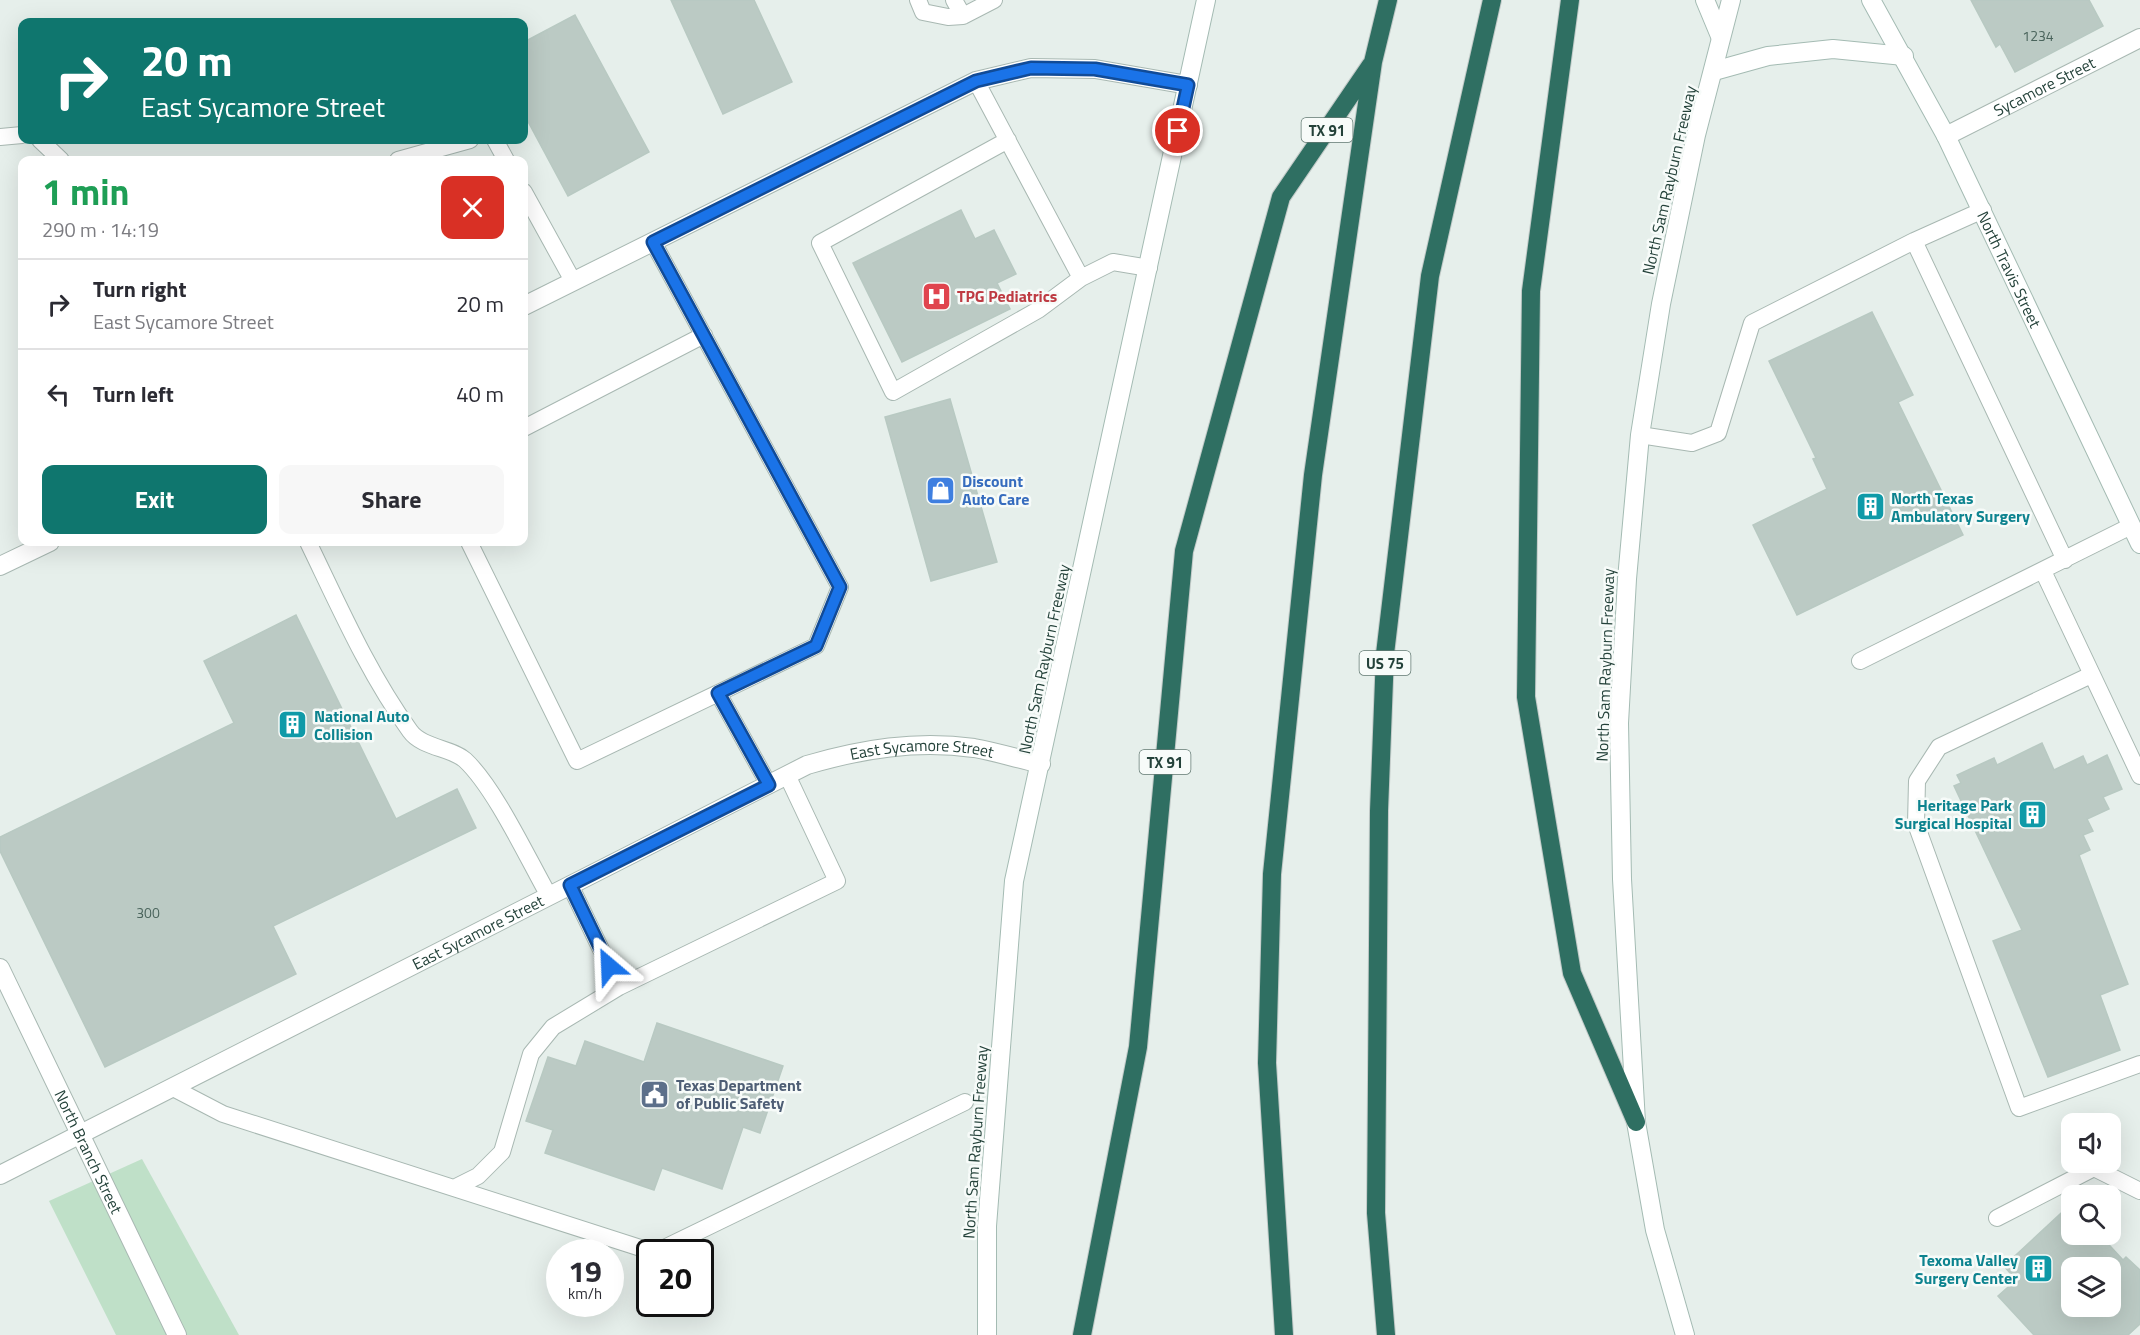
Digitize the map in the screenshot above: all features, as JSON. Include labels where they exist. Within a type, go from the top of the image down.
[{"type":"highway","points":[[1284,1335],[1267,1063],[1272,874],[1313,475],[1373,62],[1388,0]]},
{"type":"highway","name":"US 75","points":[[1386,1335],[1376,1213],[1379,811],[1385,654],[1430,276],[1492,0]]},
{"type":"highway","points":[[1570,0],[1530,291],[1526,697],[1572,973],[1636,1122]]},
{"type":"highway","name":"TX 91","points":[[1082,1335],[1138,1047],[1184,551],[1281,197],[1373,62]]},
{"type":"main road","name":"North Sam Rayburn Freeway","points":[[987,1335],[987,1226],[1014,881],[1206,0]]},
{"type":"main road","points":[[1705,0],[1720,36]]},
{"type":"main road","name":"North Sam Rayburn Freeway","points":[[1684,1335],[1655,1230],[1636,1122],[1622,879],[1619,723],[1627,579],[1640,435],[1663,293],[1696,135],[1731,0]]},
{"type":"main road","name":"North Travis Street","points":[[1872,0],[1904,56],[1983,210],[2140,544]]},
{"type":"main road","name":"Sycamore Street","points":[[1946,136],[2140,38]]},
{"type":"main road","points":[[1714,71],[1768,56],[1833,49],[1904,56]]},
{"type":"main road","points":[[528,304],[976,81],[1031,68],[1095,69],[1188,85]]},
{"type":"main road","points":[[0,566],[42,546]]},
{"type":"main road","name":"East Sycamore Street","points":[[0,1175],[807,765],[857,750],[909,745],[974,748],[1041,764]]},
{"type":"main road","name":"North Branch Street","points":[[0,968],[177,1335]]},
{"type":"lane","points":[[918,0],[923,12],[948,17],[963,16],[994,0]]},
{"type":"lane","points":[[954,0],[963,16]]},
{"type":"lane","points":[[976,81],[1081,278]]},
{"type":"lane","points":[[0,137],[18,135]]},
{"type":"lane","points":[[1008,140],[820,243],[893,392],[1038,310],[1081,278],[1113,262],[1149,268]]},
{"type":"lane","points":[[44,144],[57,156]]},
{"type":"lane","points":[[412,156],[456,144]]},
{"type":"lane","points":[[528,199],[573,281]]},
{"type":"lane","points":[[1640,435],[1692,443],[1718,434],[1752,323],[1914,241],[1983,210]]},
{"type":"lane","points":[[1914,241],[2065,560]]},
{"type":"lane","points":[[471,546],[577,761],[816,646],[840,587],[653,242]]},
{"type":"lane","points":[[528,426],[704,335]]},
{"type":"lane","points":[[1860,661],[2131,526]]},
{"type":"lane","points":[[310,546],[355,640],[411,733],[439,750],[464,759],[471,767],[485,784],[549,896]]},
{"type":"lane","points":[[2043,571],[2140,776]]},
{"type":"lane","points":[[2091,675],[1939,747],[1917,781],[1916,824],[2019,1108],[2140,1064]]},
{"type":"lane","points":[[718,693],[769,785]]},
{"type":"lane","points":[[454,1188],[478,1176],[502,1152],[531,1054],[553,1027],[619,987],[837,881],[787,775]]},
{"type":"lane","points":[[570,885],[619,987]]},
{"type":"lane","points":[[173,1088],[223,1114],[636,1246]]},
{"type":"lane","points":[[681,1239],[964,1102]]},
{"type":"lane","points":[[1997,1218],[2094,1168],[2140,1191]]},
{"type":"green space","points":[[142,1159],[239,1335],[116,1335],[49,1201]]},
{"type":"building","points":[[671,0],[754,0],[792,82],[723,114]]},
{"type":"building","points":[[1971,0],[2089,0],[2103,26],[2015,72],[2000,44],[1996,47]]},
{"type":"building","points":[[575,15],[649,152],[568,196],[528,121],[528,40]]},
{"type":"building","name":"TPG Pediatrics","points":[[961,210],[975,239],[994,230],[1016,274],[997,283],[1010,309],[902,362],[853,263]]},
{"type":"building","name":"North Texas Ambulatory Surgery","points":[[1872,312],[1913,395],[1898,402],[1963,535],[1797,615],[1753,525],[1827,489],[1813,459],[1816,458],[1769,361]]},
{"type":"building","name":"Discount Auto Care","points":[[950,399],[997,562],[931,581],[885,417]]},
{"type":"building","points":[[296,615],[396,819],[457,789],[476,828],[273,926],[296,974],[105,1067],[0,851],[0,837],[234,723],[204,661]]},
{"type":"building","points":[[2042,743],[2054,770],[2083,756],[2087,765],[2107,755],[2122,789],[2103,797],[2109,809],[2087,819],[2093,831],[2083,835],[2090,850],[2079,855],[2128,984],[2100,995],[2120,1050],[2048,1077],[1993,941],[2022,930],[1954,786],[1961,783],[1957,775],[1994,758],[1997,765]]},
{"type":"building","name":"Texas Department of Public Safety","points":[[657,1023],[783,1066],[760,1133],[743,1127],[722,1189],[662,1168],[654,1190],[545,1153],[553,1130],[526,1121],[548,1057],[576,1066],[585,1041],[644,1062]]},
{"type":"building","name":"Texoma Valley Surgery Center","points":[[2061,1213],[2061,1245],[2109,1245],[2120,1257],[2061,1257],[2061,1317],[2121,1317],[2121,1258],[2123,1260],[2126,1257],[2140,1270],[2140,1324],[2128,1335],[2034,1335],[1998,1296],[2016,1280],[2004,1266]]},
{"type":"place","name":"TPG Pediatrics","points":[[936,296]]},
{"type":"place","name":"Discount Auto Care","points":[[941,490]]},
{"type":"place","name":"North Texas Ambulatory Surgery","points":[[1870,507]]},
{"type":"place","name":"National Auto Collision","points":[[293,725]]},
{"type":"place","name":"Heritage Park Surgical Hospital","points":[[2033,814]]},
{"type":"place","name":"Texas Department of Public Safety","points":[[655,1094]]},
{"type":"place","name":"Texoma Valley Surgery Center","points":[[2039,1269]]},
{"type":"route","points":[[609,966],[570,885],[769,785],[718,693],[816,646],[840,587],[653,242],[976,81],[1031,68],[1095,69],[1188,85],[1178,131]]}]
